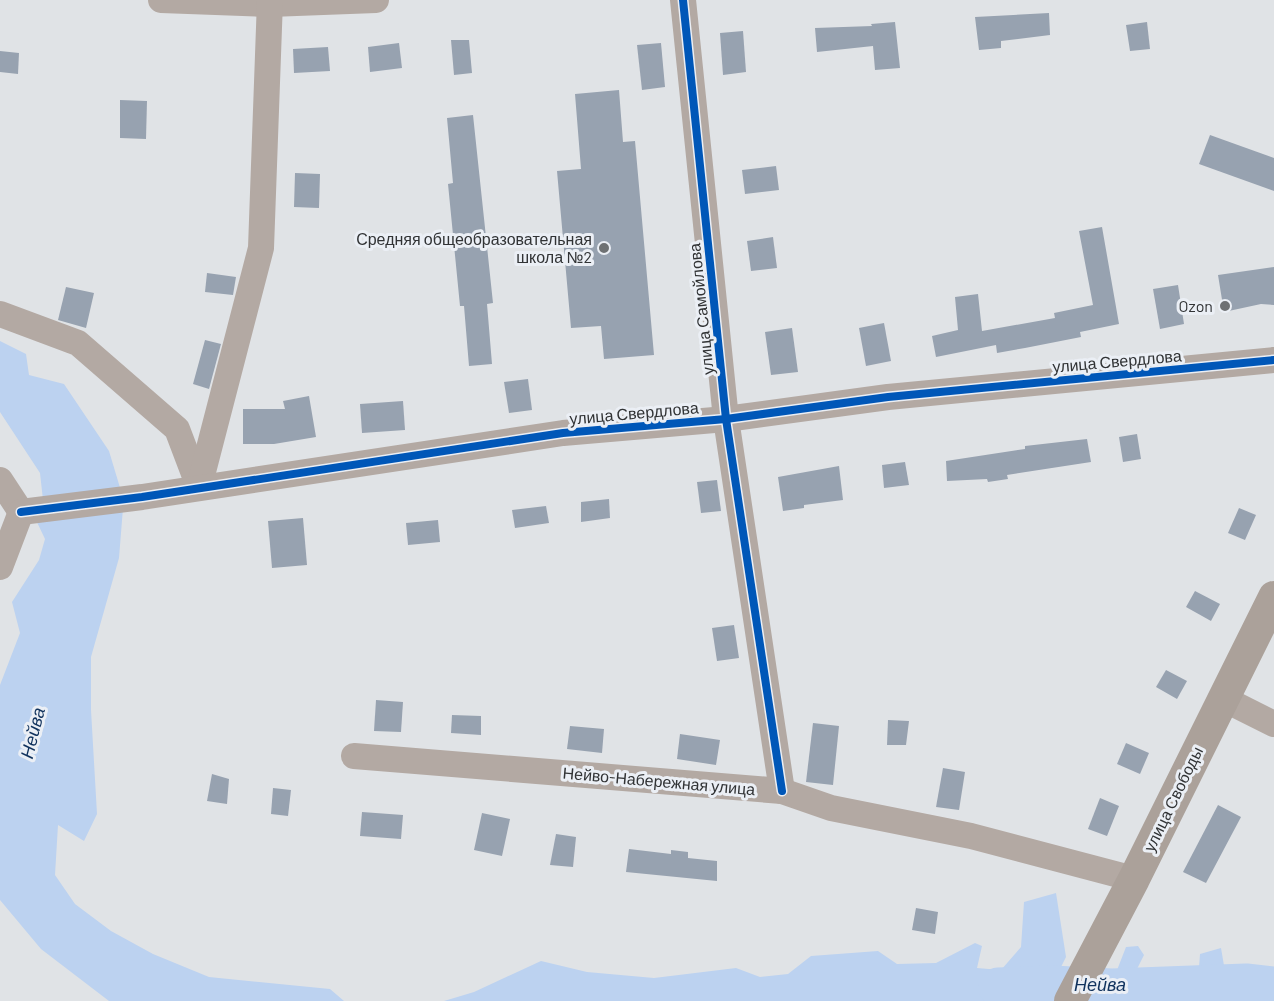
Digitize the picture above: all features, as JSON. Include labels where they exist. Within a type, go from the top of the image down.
[{"type":"main road","name":"улица Свободы","points":[[1070,1001],[1134,879],[1274,597]]},
{"type":"street","points":[[161,0],[270,2],[376,0]]},
{"type":"street","name":"улица Самойлова","points":[[683,0],[726,419],[782,791]]},
{"type":"street","points":[[199,487],[261,248],[270,2]]},
{"type":"street","points":[[0,314],[78,343],[177,429],[199,487]]},
{"type":"street","name":"улица Свердлова","points":[[21,512],[563,433],[726,419],[888,397],[1274,360]]},
{"type":"street","points":[[0,480],[21,512],[0,567]]},
{"type":"street","points":[[1222,698],[1274,724]]},
{"type":"street","name":"Нейво-Набережная улица","points":[[354,756],[782,791],[831,808],[971,836],[1134,879]]},
{"type":"water","points":[[0,341],[26,354],[29,375],[64,384],[109,451],[121,491],[43,500],[40,473],[0,412]]},
{"type":"water","points":[[123,508],[119,558],[91,657],[91,710],[97,814],[84,841],[58,825],[55,875],[75,904],[111,931],[153,954],[209,977],[330,989],[344,1001],[109,1001],[41,949],[0,900],[0,685],[20,633],[12,602],[39,560],[45,539],[35,518]]},
{"type":"water","points":[[1056,893],[1066,957],[1052,985],[1040,1001],[444,1001],[474,992],[541,961],[587,972],[654,978],[736,968],[760,977],[788,974],[811,956],[878,951],[897,964],[936,963],[975,943],[982,946],[977,968],[1001,970],[1021,947],[1024,902]]},
{"type":"water","points":[[1138,946],[1144,955],[1131,981],[1198,981],[1200,954],[1221,948],[1227,983],[1264,983],[1270,975],[1274,977],[1274,1001],[1105,1001],[1126,947]]},
{"type":"building","points":[[1049,13],[1050,35],[1001,41],[1001,48],[979,50],[975,17]]},
{"type":"building","points":[[895,22],[900,68],[875,70],[873,46],[817,52],[815,28],[872,26],[871,24]]},
{"type":"building","points":[[1147,22],[1150,49],[1130,51],[1126,25]]},
{"type":"building","points":[[743,31],[746,72],[723,75],[720,33]]},
{"type":"building","points":[[451,40],[469,40],[472,73],[454,75]]},
{"type":"building","points":[[399,43],[402,68],[370,72],[368,47]]},
{"type":"building","points":[[661,43],[665,87],[642,90],[637,45]]},
{"type":"building","points":[[328,47],[330,71],[294,73],[293,49]]},
{"type":"building","points":[[0,51],[19,53],[18,74],[0,72]]},
{"type":"building","name":"Средняя общеобразовательная школа №2","points":[[619,90],[623,142],[635,141],[654,355],[604,359],[601,326],[571,328],[557,171],[581,169],[575,94]]},
{"type":"building","points":[[120,100],[147,101],[146,139],[120,138]]},
{"type":"building","points":[[473,115],[493,303],[487,304],[492,364],[469,366],[464,306],[460,306],[448,184],[453,183],[447,118]]},
{"type":"building","points":[[1210,135],[1274,158],[1274,191],[1199,164]]},
{"type":"building","points":[[776,166],[779,190],[745,194],[742,170]]},
{"type":"building","points":[[295,173],[320,174],[319,208],[294,207]]},
{"type":"building","points":[[1102,227],[1119,324],[1080,332],[1081,337],[1025,348],[997,353],[996,345],[936,357],[932,336],[958,330],[955,297],[978,294],[982,331],[1055,318],[1054,313],[1093,305],[1079,231]]},
{"type":"building","points":[[773,237],[777,268],[751,271],[747,241]]},
{"type":"building","points":[[1274,267],[1274,305],[1261,304],[1224,312],[1218,275]]},
{"type":"building","points":[[207,273],[236,277],[233,295],[205,292]]},
{"type":"building","points":[[1178,285],[1184,324],[1160,329],[1153,289]]},
{"type":"building","points":[[66,287],[94,293],[86,328],[58,320]]},
{"type":"building","points":[[884,323],[891,361],[866,366],[859,328]]},
{"type":"building","points":[[792,328],[798,372],[771,375],[765,332]]},
{"type":"building","points":[[205,340],[221,344],[209,389],[193,384]]},
{"type":"building","points":[[528,379],[532,410],[509,413],[504,382]]},
{"type":"building","points":[[309,396],[316,437],[274,444],[243,444],[243,409],[285,409],[283,401]]},
{"type":"building","points":[[403,401],[405,430],[362,433],[360,404]]},
{"type":"building","points":[[1137,434],[1141,459],[1123,462],[1119,437]]},
{"type":"building","points":[[1087,439],[1091,462],[1007,475],[1008,479],[988,482],[987,479],[947,481],[946,461],[1025,449],[1025,446]]},
{"type":"building","points":[[905,462],[909,485],[884,488],[882,465]]},
{"type":"building","points":[[839,466],[843,500],[804,505],[804,508],[783,511],[778,477]]},
{"type":"building","points":[[717,480],[721,511],[701,513],[697,482]]},
{"type":"building","points":[[609,499],[610,518],[581,522],[581,502]]},
{"type":"building","points":[[546,506],[549,523],[515,528],[512,510]]},
{"type":"building","points":[[1239,508],[1256,515],[1245,540],[1228,533]]},
{"type":"building","points":[[303,518],[307,565],[272,568],[268,521]]},
{"type":"building","points":[[438,520],[440,542],[408,545],[406,523]]},
{"type":"building","points":[[1195,591],[1220,604],[1211,621],[1186,607]]},
{"type":"building","points":[[734,625],[739,658],[717,661],[712,628]]},
{"type":"building","points":[[1166,670],[1187,681],[1177,699],[1156,687]]},
{"type":"building","points":[[376,700],[403,702],[401,732],[374,731]]},
{"type":"building","points":[[452,715],[481,716],[481,735],[451,733]]},
{"type":"building","points":[[888,720],[909,721],[906,745],[887,745]]},
{"type":"building","points":[[813,723],[839,726],[833,785],[806,782]]},
{"type":"building","points":[[570,726],[604,729],[602,753],[567,749]]},
{"type":"building","points":[[680,734],[720,740],[716,765],[677,759]]},
{"type":"building","points":[[1126,743],[1149,753],[1140,774],[1117,764]]},
{"type":"building","points":[[943,768],[965,772],[959,810],[936,807]]},
{"type":"building","points":[[212,774],[229,779],[227,804],[207,801]]},
{"type":"building","points":[[273,788],[291,790],[288,816],[271,814]]},
{"type":"building","points":[[1100,798],[1119,806],[1107,836],[1088,829]]},
{"type":"building","points":[[1218,805],[1241,817],[1206,883],[1183,872]]},
{"type":"building","points":[[362,812],[403,815],[401,839],[360,836]]},
{"type":"building","points":[[482,813],[510,819],[502,856],[474,850]]},
{"type":"building","points":[[556,834],[576,837],[573,867],[550,865]]},
{"type":"building","points":[[629,849],[671,854],[671,850],[688,852],[688,858],[717,861],[717,881],[626,872]]},
{"type":"building","points":[[916,908],[938,912],[935,934],[912,930]]},
{"type":"waterway","name":"Нейва","points":[[998,987],[1052,985],[1112,988],[1246,983],[1274,986]]},
{"type":"cycle path","points":[[683,0],[726,419],[782,791]]},
{"type":"cycle path","points":[[21,512],[142,497],[563,433],[726,419],[888,397],[1274,360]]},
{"type":"place","name":"Средняя общеобразовательная школа №2","points":[[604,248]]},
{"type":"place","name":"Ozon","points":[[1225,306]]}]
